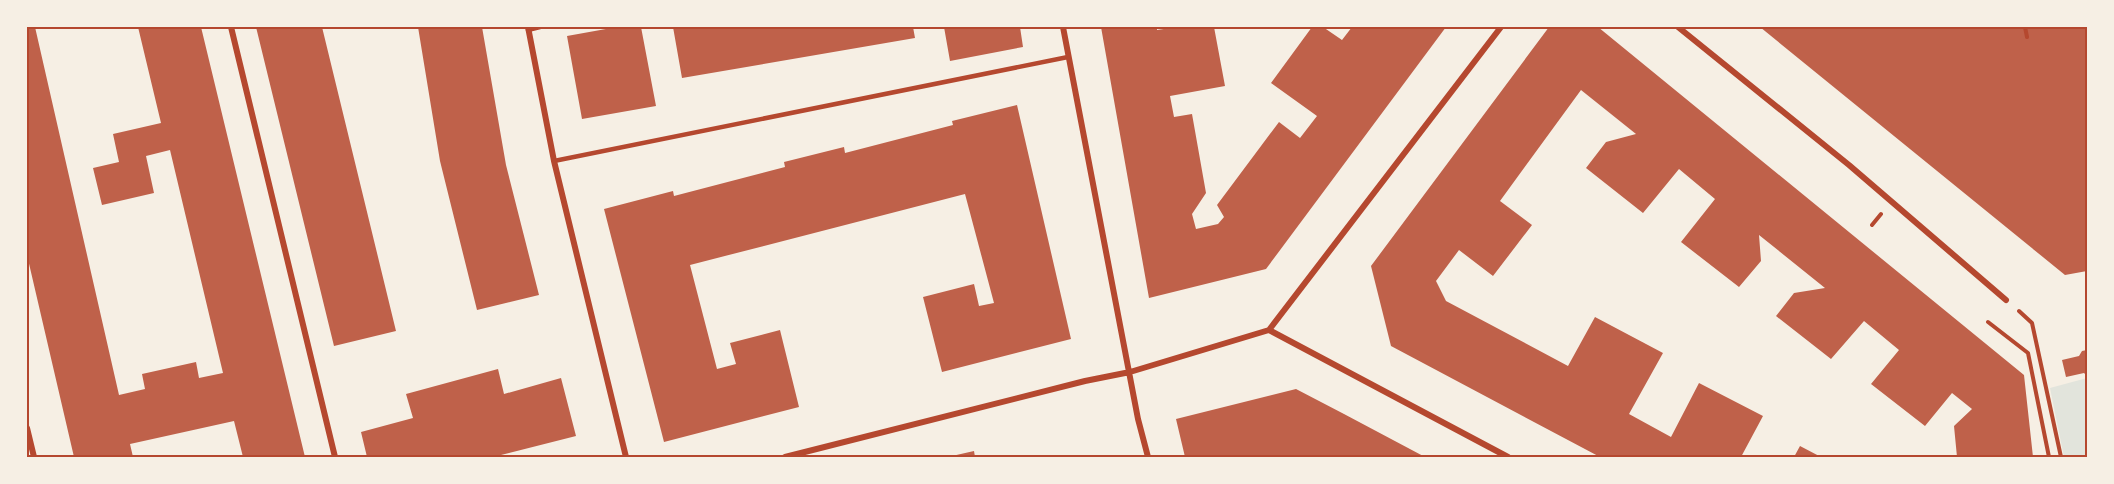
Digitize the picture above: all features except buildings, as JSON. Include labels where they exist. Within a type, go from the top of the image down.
[{"type":"street","points":[[231,27],[335,457]]},
{"type":"street","points":[[1063,27],[1148,457]]},
{"type":"street","points":[[785,457],[1085,381],[1130,372],[1269,330],[1501,27]]},
{"type":"street","points":[[1678,27],[1850,165],[2006,300]]},
{"type":"street","points":[[528,28],[554,161],[626,457]]},
{"type":"street","points":[[1269,330],[1508,457]]},
{"type":"street","points":[[27,428],[34,457]]},
{"type":"lane","points":[[528,28],[540,27]]},
{"type":"lane","points":[[554,161],[1068,57]]},
{"type":"path","points":[[2025,27],[2027,38]]},
{"type":"path","points":[[2006,300],[2032,323],[2061,457]]},
{"type":"path","points":[[1988,322],[2028,353],[2049,457]]},
{"type":"shaded area","points":[[2087,378],[2087,457],[2064,457],[2050,388]]}]
